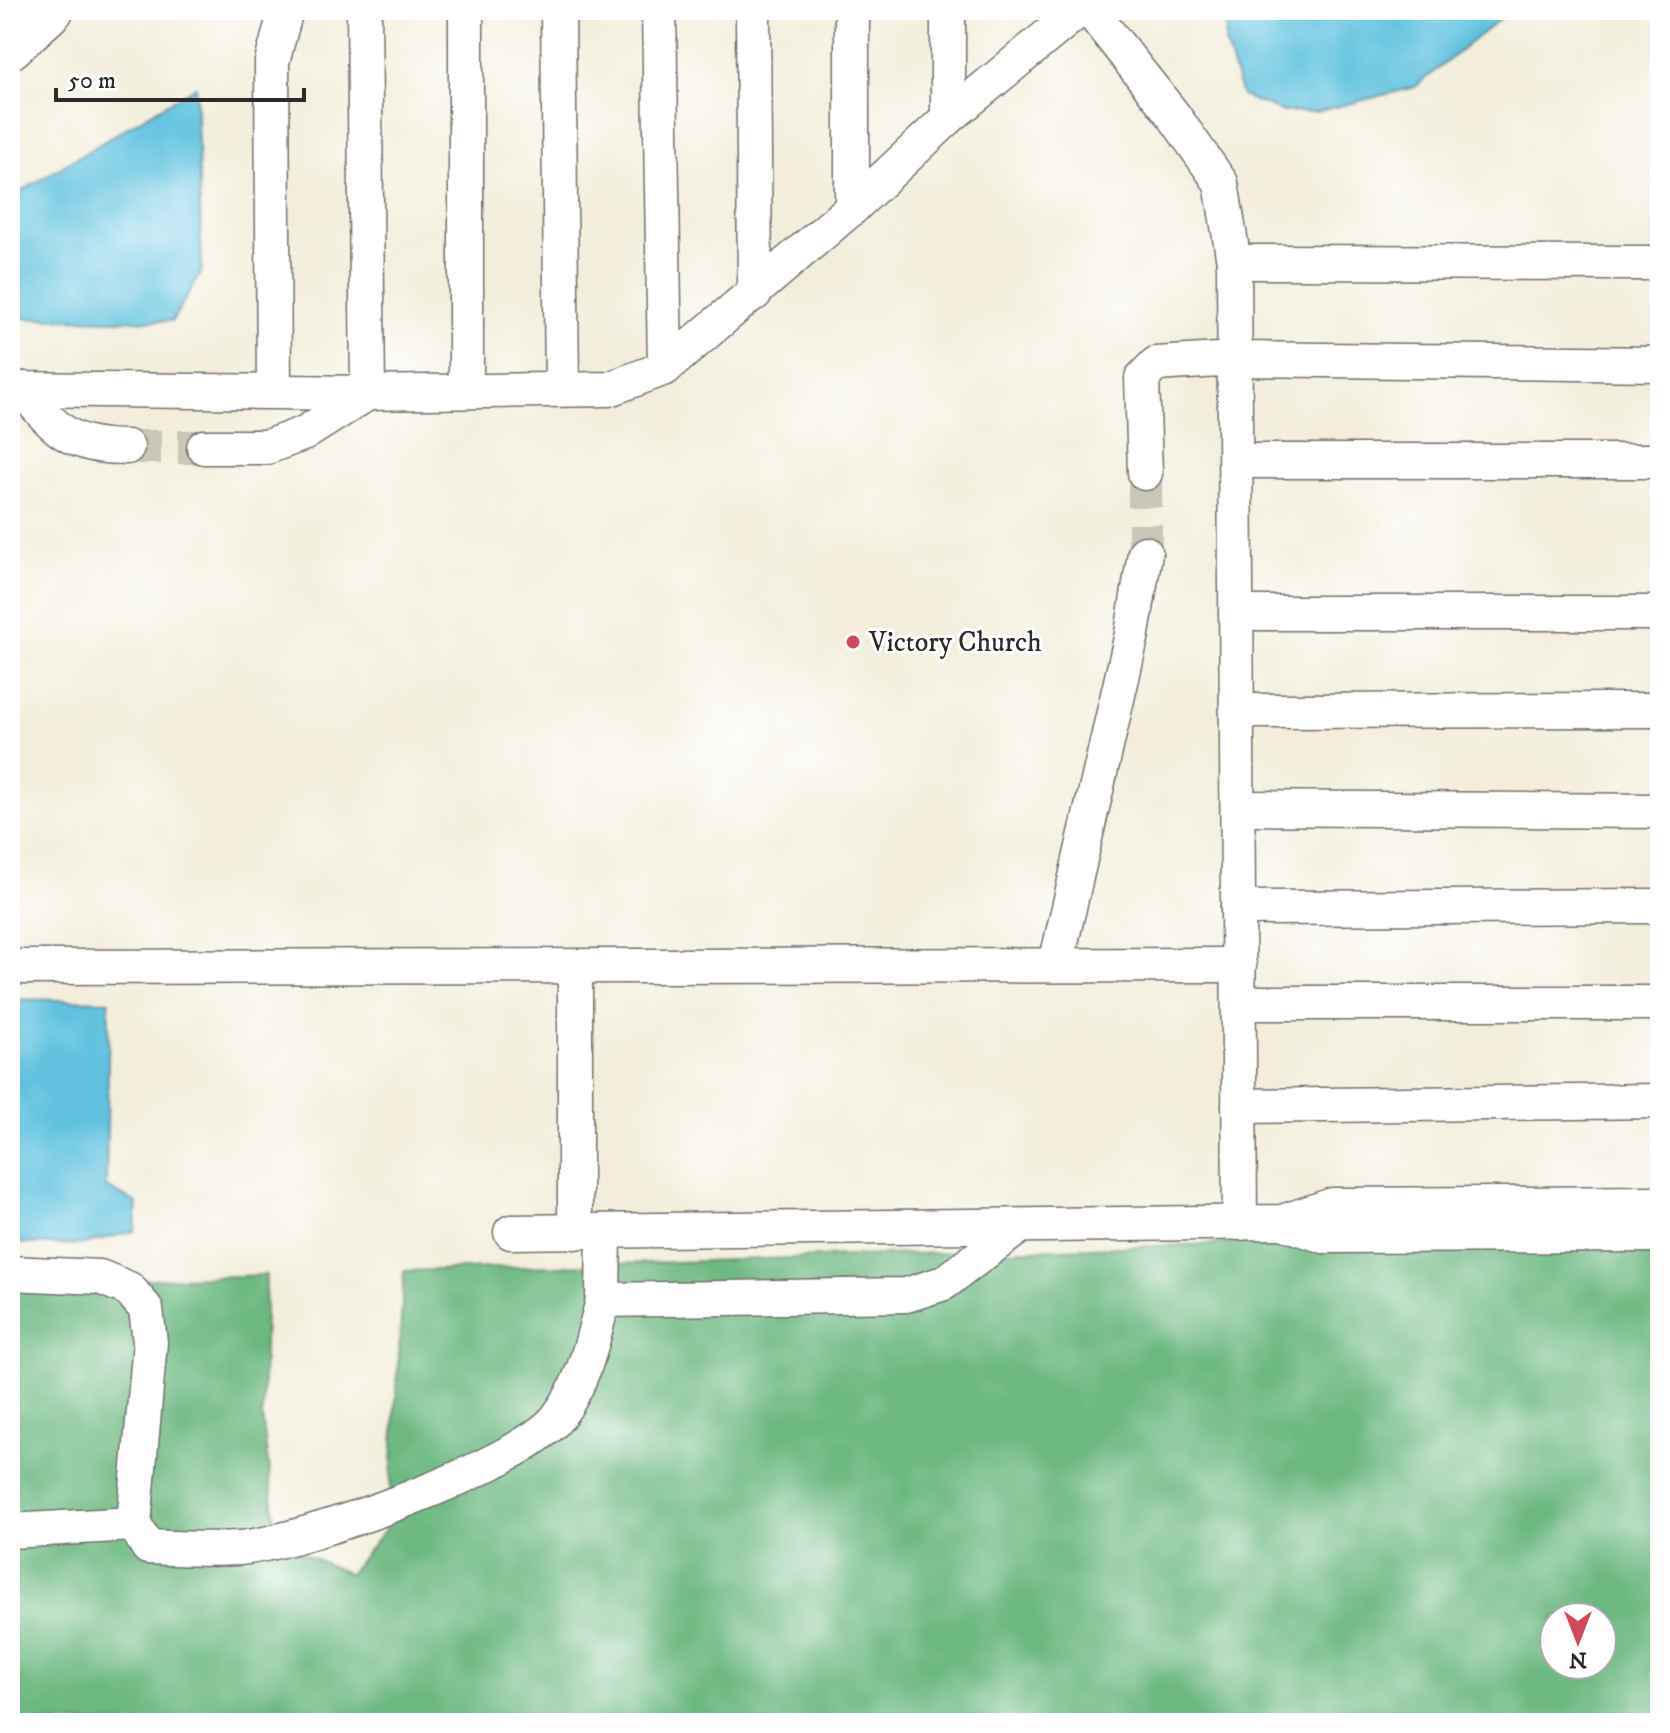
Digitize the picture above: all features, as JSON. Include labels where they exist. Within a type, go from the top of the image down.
[{"type":"highway","points":[[10,47],[51,10]]},
{"type":"lane","points":[[274,389],[272,62],[286,10]]},
{"type":"lane","points":[[364,10],[368,393]]},
{"type":"lane","points":[[466,10],[466,389]]},
{"type":"lane","points":[[558,10],[562,389]]},
{"type":"lane","points":[[659,10],[665,368]]},
{"type":"lane","points":[[753,10],[755,293]]},
{"type":"lane","points":[[852,10],[852,208]]},
{"type":"lane","points":[[948,10],[948,118]]},
{"type":"lane","points":[[16,389],[274,389],[368,393],[609,389],[665,368],[852,208],[1049,22],[1079,10]]},
{"type":"lane","points":[[1090,10],[1174,116],[1221,183],[1234,262],[1240,1223]]},
{"type":"lane","points":[[1234,262],[1660,263]]},
{"type":"lane","points":[[1145,473],[1142,378],[1156,364],[1235,359],[1660,364]]},
{"type":"lane","points":[[16,389],[57,431],[93,447],[127,447]]},
{"type":"lane","points":[[204,447],[267,447],[305,433],[368,393]]},
{"type":"lane","points":[[1236,461],[1660,461]]},
{"type":"lane","points":[[1056,964],[1132,634],[1145,553]]},
{"type":"lane","points":[[1236,613],[1660,613]]},
{"type":"lane","points":[[1237,711],[1660,710]]},
{"type":"lane","points":[[1238,808],[1660,811]]},
{"type":"lane","points":[[1238,908],[1660,906]]},
{"type":"lane","points":[[10,967],[1239,965]]},
{"type":"lane","points":[[10,1273],[100,1277],[129,1289],[146,1309],[150,1342],[134,1524],[148,1547],[255,1545],[313,1534],[511,1455],[556,1420],[583,1376],[603,1300],[590,1231],[575,968]]},
{"type":"lane","points":[[1239,1003],[1660,1003]]},
{"type":"lane","points":[[1239,1106],[1660,1101]]},
{"type":"lane","points":[[511,1232],[1282,1222],[1333,1205],[1660,1203]]},
{"type":"lane","points":[[1282,1222],[1324,1236],[1660,1235]]},
{"type":"lane","points":[[603,1300],[906,1295],[944,1283],[1020,1226]]},
{"type":"lane","points":[[10,1531],[134,1524]]},
{"type":"green space","points":[[1660,1229],[1660,1723],[10,1723],[10,1284],[266,1275],[262,1416],[278,1542],[349,1574],[388,1526],[404,1271]]},
{"type":"water","points":[[1227,10],[1511,10],[1415,87],[1316,112],[1283,112],[1242,96],[1225,43]]},
{"type":"water","points":[[196,86],[202,271],[172,321],[10,318],[10,198]]},
{"type":"water","points":[[10,999],[109,1001],[106,1187],[137,1203],[135,1231],[80,1245],[10,1243]]},
{"type":"tunnel","points":[[127,447],[204,447]]},
{"type":"tunnel","points":[[1145,473],[1145,553]]},
{"type":"place","name":"Victory Church","points":[[853,642]]}]
